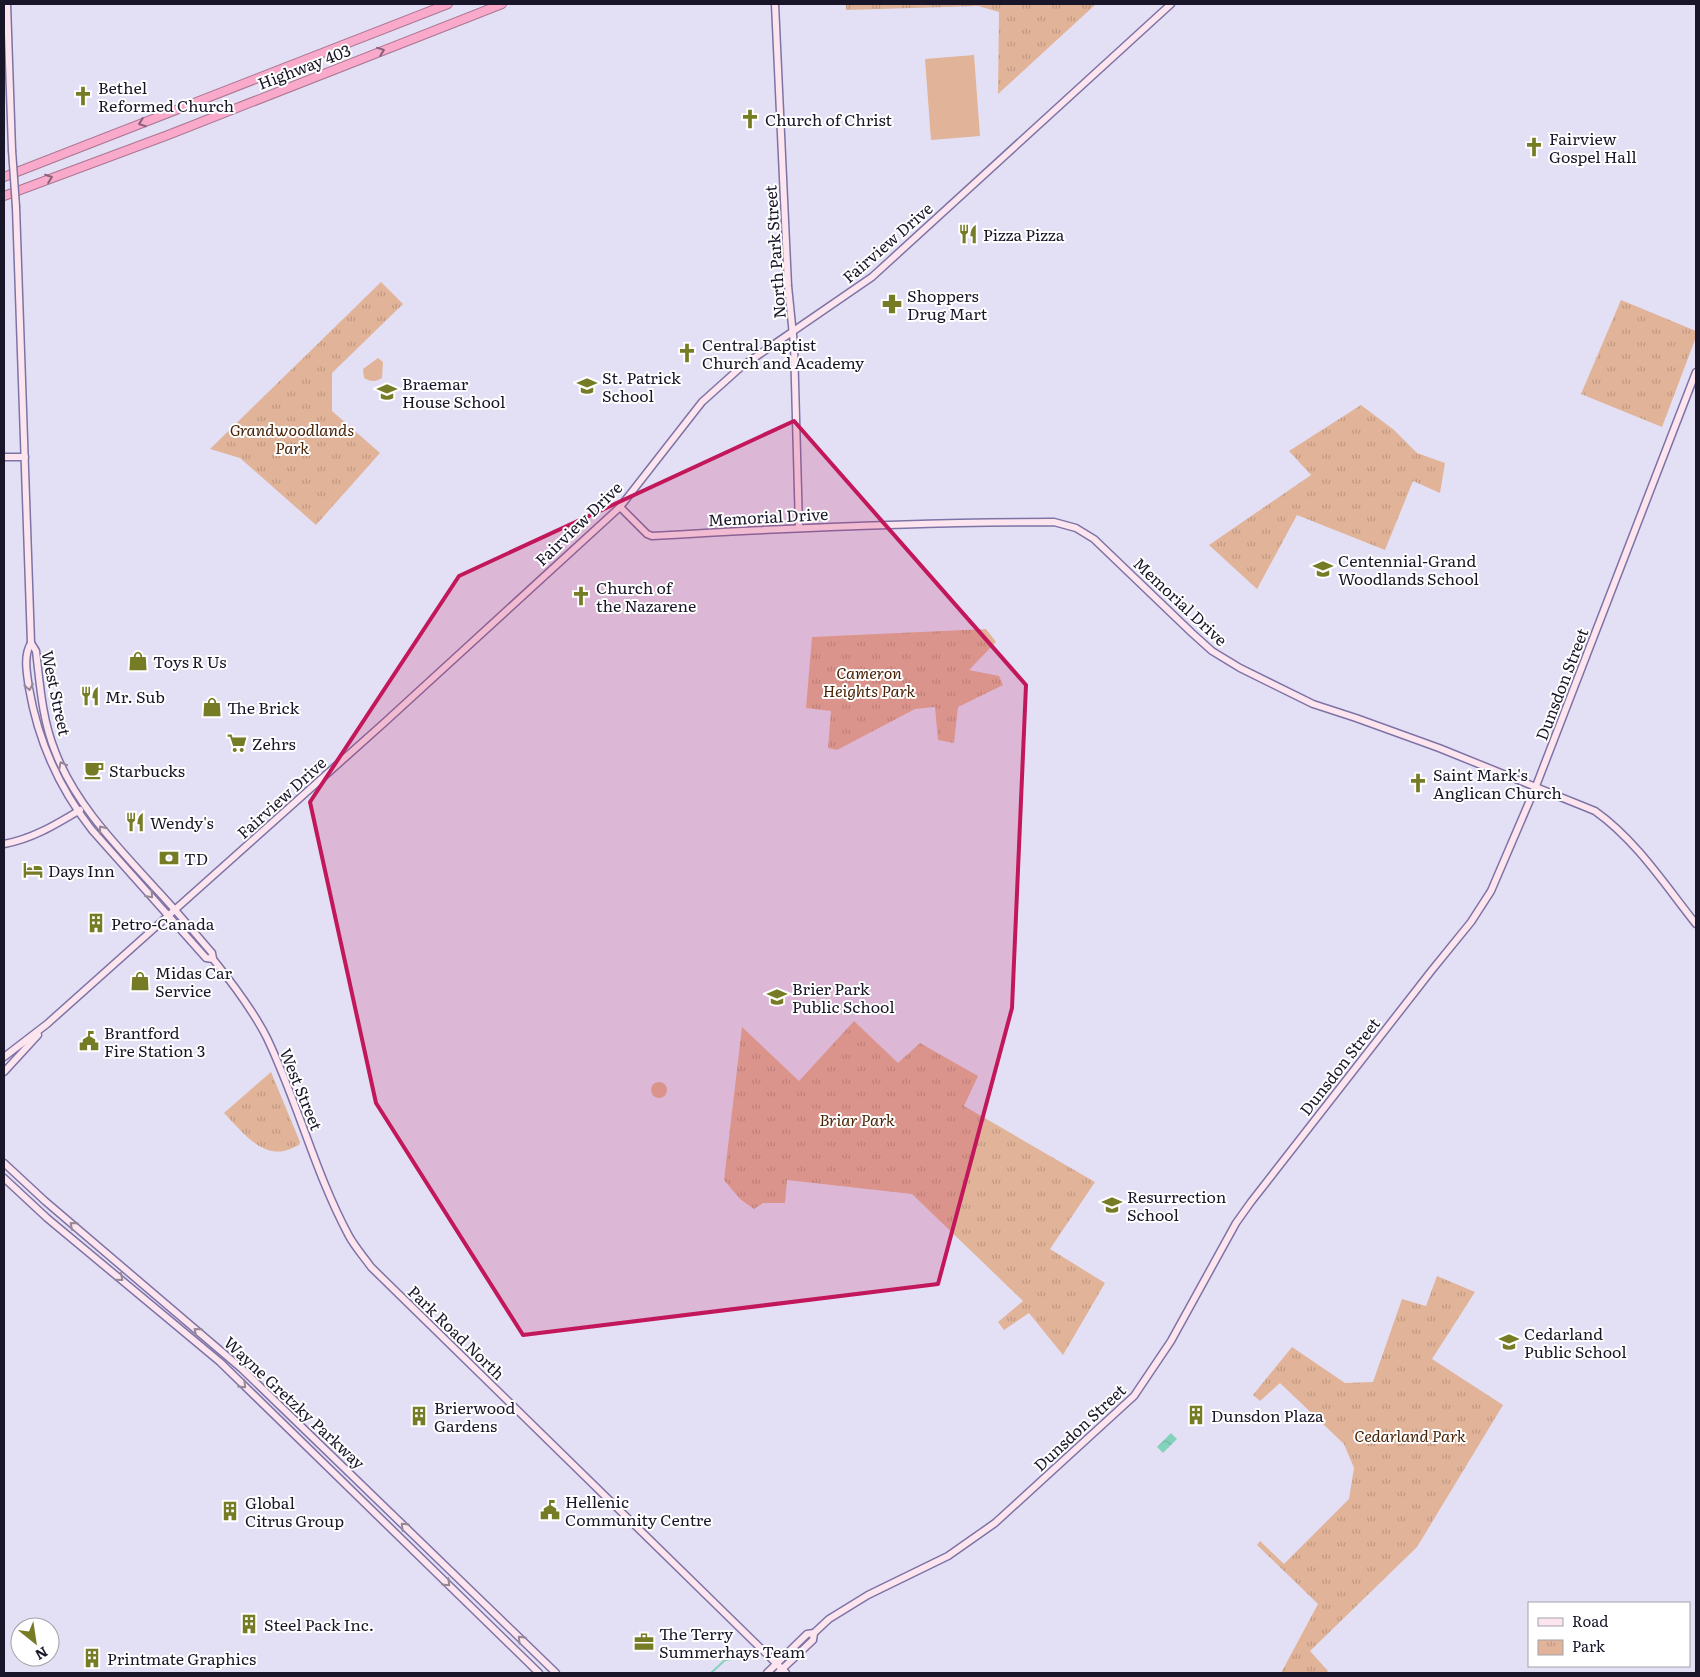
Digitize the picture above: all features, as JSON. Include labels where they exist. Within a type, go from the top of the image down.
[{"type":"highway","name":"Highway 403","points":[[4,177],[448,4]]},
{"type":"highway","name":"Highway 403","points":[[4,196],[502,4]]},
{"type":"main road","name":"West Street","points":[[7,4],[31,643],[36,650],[44,709],[55,750],[86,807],[120,850],[212,953],[213,960],[242,997],[267,1038],[330,1198],[350,1238]]},
{"type":"main road","name":"North Park Street","points":[[775,4],[788,286],[793,332],[799,528]]},
{"type":"main road","name":"Fairview Drive","points":[[47,1024],[385,722],[620,507],[702,402],[741,367],[872,277],[1171,4]]},
{"type":"main road","name":"Dunsdon Street","points":[[782,1672],[812,1640],[814,1633],[846,1607],[948,1556],[995,1522],[1134,1396],[1171,1341],[1229,1236],[1251,1202],[1471,922],[1491,891],[1536,786],[1696,372]]},
{"type":"main road","points":[[4,457],[25,456]]},
{"type":"main road","name":"Memorial Drive","points":[[620,507],[647,534],[652,536],[916,523],[1054,522],[1076,528],[1094,539],[1212,651],[1240,668],[1313,704],[1433,746],[1595,811],[1609,821],[1634,847],[1696,924]]},
{"type":"main road","name":"West Street","points":[[31,643],[26,650],[27,676],[34,712],[50,761],[78,812],[113,855],[206,958],[213,960]]},
{"type":"main road","points":[[4,844],[39,834],[86,807]]},
{"type":"main road","points":[[113,855],[120,850]]},
{"type":"main road","points":[[4,1057],[47,1024]]},
{"type":"main road","points":[[4,1072],[47,1024]]},
{"type":"main road","name":"Wayne Gretzky Parkway","points":[[4,1163],[45,1201],[242,1369],[556,1673]]},
{"type":"main road","name":"Wayne Gretzky Parkway","points":[[4,1178],[47,1218],[220,1362],[539,1673]]},
{"type":"main road","name":"Park Road North","points":[[350,1238],[372,1267],[782,1672]]},
{"type":"main road","name":"Dunsdon Street","points":[[767,1673],[807,1634],[814,1633]]},
{"type":"highlighted area","points":[[794,421],[1026,685],[1012,1008],[938,1284],[523,1335],[376,1103],[310,802],[459,576]]},
{"type":"green space","points":[[846,4],[1096,4],[998,94],[999,12],[978,6],[846,10]]},
{"type":"green space","points":[[974,55],[980,136],[931,140],[925,59]]},
{"type":"green space","name":"Grandwoodlands Park","points":[[381,282],[403,304],[332,373],[332,411],[380,453],[316,525],[240,458],[210,449]]},
{"type":"green space","points":[[1621,300],[1696,331],[1696,337],[1662,427],[1581,394]]},
{"type":"green space","points":[[378,358],[383,362],[382,378],[373,381],[364,378],[363,369]]},
{"type":"green space","points":[[1361,405],[1394,430],[1417,453],[1445,463],[1440,493],[1413,481],[1385,550],[1297,515],[1257,589],[1209,545],[1311,475],[1289,451]]},
{"type":"green space","name":"Cameron Heights Park","points":[[986,629],[996,642],[969,670],[999,676],[1003,685],[958,707],[954,743],[938,740],[935,707],[915,709],[837,750],[828,748],[831,711],[806,708],[812,637]]},
{"type":"green space","name":"Briar Park","points":[[854,1021],[898,1063],[920,1043],[978,1076],[964,1106],[1095,1182],[1050,1249],[1105,1283],[1063,1355],[1029,1313],[1004,1330],[998,1322],[1023,1301],[912,1194],[787,1180],[785,1203],[763,1203],[754,1209],[740,1199],[724,1180],[742,1027],[799,1081]]},
{"type":"green space","points":[[271,1072],[300,1142],[299,1145],[284,1151],[266,1149],[250,1140],[224,1113]]},
{"type":"green space","points":[[659,1082],[665,1084],[667,1090],[665,1096],[659,1098],[653,1096],[651,1090],[653,1084]]},
{"type":"green space","name":"Cedarland Park","points":[[1437,1276],[1475,1292],[1432,1359],[1503,1405],[1417,1547],[1310,1651],[1328,1671],[1326,1673],[1281,1673],[1318,1604],[1257,1545],[1260,1541],[1284,1564],[1349,1499],[1354,1468],[1344,1444],[1280,1383],[1260,1401],[1253,1395],[1292,1347],[1345,1383],[1373,1382],[1402,1299],[1426,1306]]},
{"type":"water","points":[[1171,1433],[1177,1439],[1163,1453],[1157,1447]]},
{"type":"waterway","points":[[711,1673],[725,1660],[732,1659]]},
{"type":"place","name":"Bethel Reformed Church","points":[[83,96]]},
{"type":"place","name":"Church of Christ","points":[[750,119]]},
{"type":"place","name":"Fairview Gospel Hall","points":[[1534,147]]},
{"type":"place","name":"Pizza Pizza","points":[[968,234]]},
{"type":"place","name":"Shoppers Drug Mart","points":[[892,304]]},
{"type":"place","name":"Central Baptist Church and Academy","points":[[687,353]]},
{"type":"place","name":"St. Patrick School","points":[[587,386]]},
{"type":"place","name":"Braemar House School","points":[[387,392]]},
{"type":"place","name":"Centennial-Grand Woodlands School","points":[[1323,569]]},
{"type":"place","name":"Church of the Nazarene","points":[[581,596]]},
{"type":"place","name":"Toys R Us","points":[[138,661]]},
{"type":"place","name":"Mr. Sub","points":[[90,696]]},
{"type":"place","name":"The Brick","points":[[212,707]]},
{"type":"place","name":"Zehrs","points":[[237,743]]},
{"type":"place","name":"Starbucks","points":[[94,770]]},
{"type":"place","name":"Saint Mark's Anglican Church","points":[[1418,783]]},
{"type":"place","name":"Wendy's","points":[[135,822]]},
{"type":"place","name":"TD","points":[[169,858]]},
{"type":"place","name":"Days Inn","points":[[33,870]]},
{"type":"place","name":"Petro-Canada","points":[[96,923]]},
{"type":"place","name":"Midas Car Service","points":[[140,981]]},
{"type":"place","name":"Brier Park Public School","points":[[777,997]]},
{"type":"place","name":"Brantford Fire Station 3","points":[[89,1041]]},
{"type":"place","name":"Resurrection School","points":[[1112,1205]]},
{"type":"place","name":"Cedarland Public School","points":[[1509,1342]]},
{"type":"place","name":"Dunsdon Plaza","points":[[1196,1415]]},
{"type":"place","name":"Brierwood Gardens","points":[[419,1416]]},
{"type":"place","name":"Hellenic Community Centre","points":[[550,1510]]},
{"type":"place","name":"Global Citrus Group","points":[[230,1511]]},
{"type":"place","name":"Steel Pack Inc.","points":[[249,1624]]},
{"type":"place","name":"The Terry Summerhays Team","points":[[644,1642]]},
{"type":"place","name":"Printmate Graphics","points":[[92,1658]]}]
